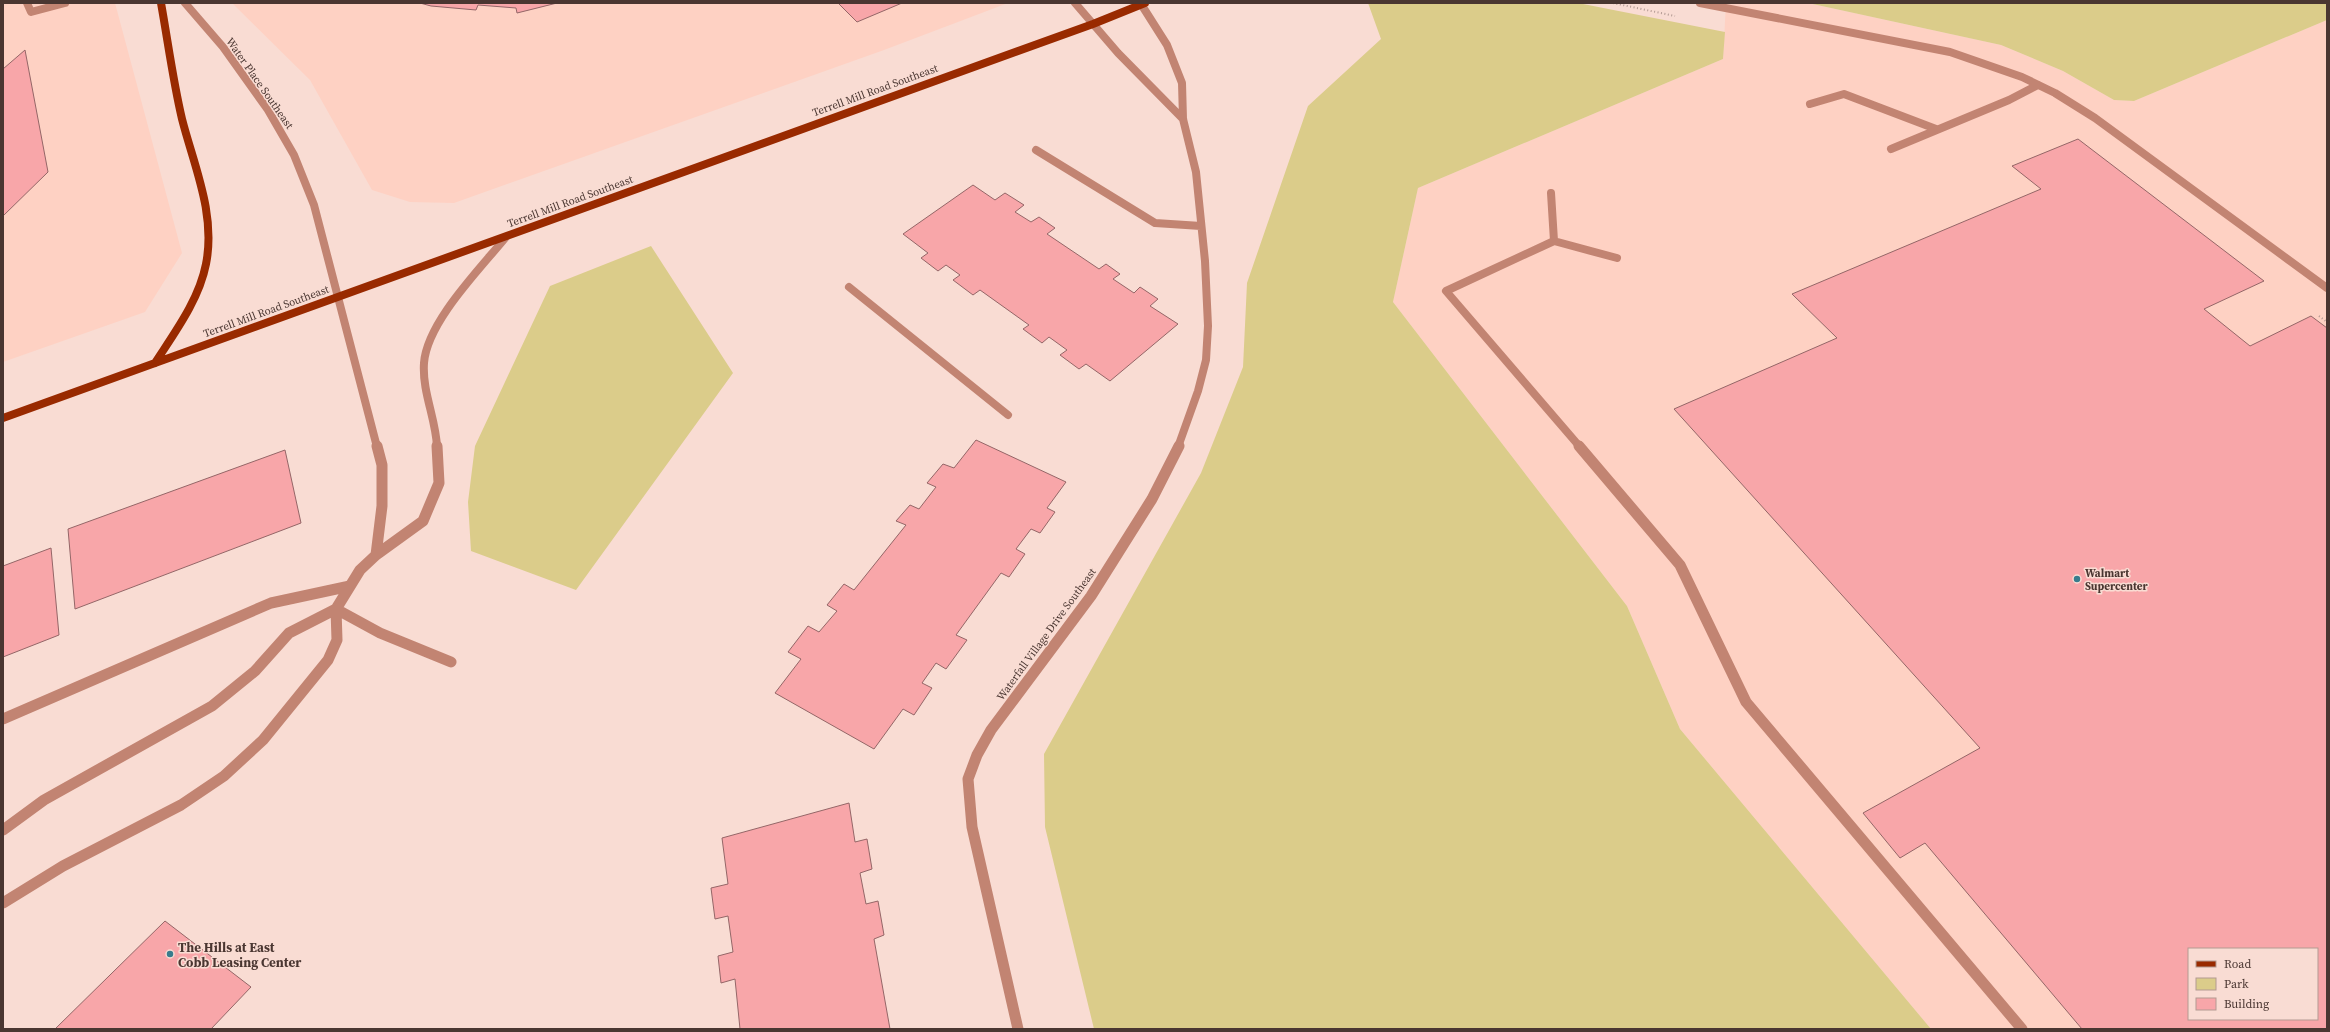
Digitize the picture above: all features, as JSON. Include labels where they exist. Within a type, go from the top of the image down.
[{"type":"main road","points":[[155,363],[179,323],[199,285],[206,264],[209,245],[205,204],[178,102],[161,3]]},
{"type":"main road","name":"Terrell Mill Road Southeast","points":[[3,418],[1093,24],[1143,4]]},
{"type":"street","points":[[27,3],[31,12],[65,3]]},
{"type":"street","name":"Water Place Southeast","points":[[185,3],[223,47],[268,110],[294,155],[314,205],[382,465],[382,506],[376,555]]},
{"type":"street","points":[[1074,3],[1118,53],[1183,119]]},
{"type":"street","points":[[1700,3],[1950,52],[1987,64],[2038,85],[2055,93],[2095,118],[2327,288]]},
{"type":"street","name":"Waterfall Village Drive Southeast","points":[[1018,1029],[972,827],[968,779],[977,755],[991,730],[1091,596],[1152,499],[1181,442],[1198,391],[1206,360],[1208,326],[1201,226],[1196,172],[1183,119],[1182,82],[1167,45],[1143,4]]},
{"type":"street","points":[[1891,149],[1936,129],[2009,100],[2038,85]]},
{"type":"street","points":[[1810,104],[1844,94],[1936,129]]},
{"type":"street","points":[[1036,150],[1154,223],[1201,226]]},
{"type":"street","points":[[1551,193],[1554,241]]},
{"type":"street","points":[[3,830],[44,800],[212,706],[255,671],[289,633],[336,608],[360,570],[376,555],[423,521],[440,483],[437,442],[425,385],[424,363],[427,347],[433,332],[446,311],[506,237]]},
{"type":"street","points":[[1617,258],[1554,241],[1446,291],[1680,565],[1746,702],[2022,1029]]},
{"type":"street","points":[[849,287],[1008,415]]},
{"type":"street","points":[[3,719],[271,603],[350,586]]},
{"type":"street","points":[[336,608],[380,633],[451,662]]},
{"type":"street","points":[[3,903],[63,866],[181,804],[224,776],[263,740],[328,660],[337,640],[336,608]]},
{"type":"shaded area","points":[[3,3],[115,3],[182,253],[145,312],[3,362]]},
{"type":"shaded area","points":[[232,3],[1008,3],[884,50],[454,203],[410,202],[372,190],[310,80]]},
{"type":"shaded area","points":[[1726,3],[1808,3],[2001,45],[2063,71],[2114,100],[2134,101],[2327,20],[2327,1029],[1931,1029],[1680,729],[1627,606],[1393,302],[1418,188],[1723,59]]},
{"type":"green space","points":[[1368,3],[1578,3],[1725,32],[1723,59],[1418,188],[1393,302],[1627,606],[1680,729],[1931,1029],[1094,1029],[1045,827],[1044,754],[1201,473],[1243,367],[1247,283],[1308,106],[1381,39]]},
{"type":"green space","points":[[1808,3],[2327,3],[2327,20],[2134,101],[2114,100],[2063,71],[2001,45]]},
{"type":"green space","points":[[651,246],[733,373],[576,590],[471,551],[468,502],[475,446],[550,286]]},
{"type":"building","points":[[420,3],[557,3],[517,13],[516,8],[478,5],[476,10],[431,6]]},
{"type":"building","points":[[838,3],[902,3],[857,22]]},
{"type":"building","points":[[25,50],[48,172],[3,216],[3,69]]},
{"type":"building","name":"Walmart Supercenter","points":[[2078,139],[2264,281],[2204,309],[2250,346],[2311,316],[2327,328],[2327,1029],[2082,1029],[1925,843],[1900,858],[1863,813],[1980,748],[1674,409],[1837,338],[1792,294],[2041,189],[2012,166]]},
{"type":"building","points":[[973,185],[995,200],[1005,193],[1024,205],[1015,212],[1031,222],[1039,217],[1055,228],[1047,234],[1099,269],[1106,264],[1120,274],[1113,279],[1134,293],[1140,287],[1158,299],[1150,306],[1178,324],[1110,381],[1086,364],[1079,369],[1060,355],[1067,350],[1049,337],[1042,343],[1023,329],[1029,325],[980,290],[973,295],[953,280],[960,275],[946,265],[938,271],[921,258],[928,253],[903,234]]},
{"type":"building","points":[[976,440],[1066,482],[1047,508],[1055,512],[1040,533],[1031,529],[1016,549],[1025,554],[1009,577],[1001,573],[956,635],[967,640],[946,669],[936,663],[922,683],[932,688],[914,715],[903,709],[874,749],[775,693],[801,659],[788,652],[808,626],[819,632],[837,611],[827,605],[844,584],[854,590],[906,525],[896,521],[910,505],[919,509],[936,487],[927,483],[943,464],[954,468]]},
{"type":"building","points":[[285,450],[301,523],[75,609],[68,529]]},
{"type":"building","points":[[51,548],[59,635],[3,657],[3,566]]},
{"type":"building","points":[[849,803],[855,842],[867,839],[872,869],[860,873],[866,904],[878,901],[884,935],[874,939],[890,1029],[740,1029],[735,979],[721,983],[718,956],[733,952],[728,916],[715,919],[711,888],[728,884],[722,838]]},
{"type":"building","name":"The Hills at East Cobb Leasing Center","points":[[165,921],[251,987],[211,1029],[55,1029]]},
{"type":"place","name":"Walmart Supercenter","points":[[2077,579]]},
{"type":"place","name":"The Hills at East Cobb Leasing Center","points":[[170,954]]}]
